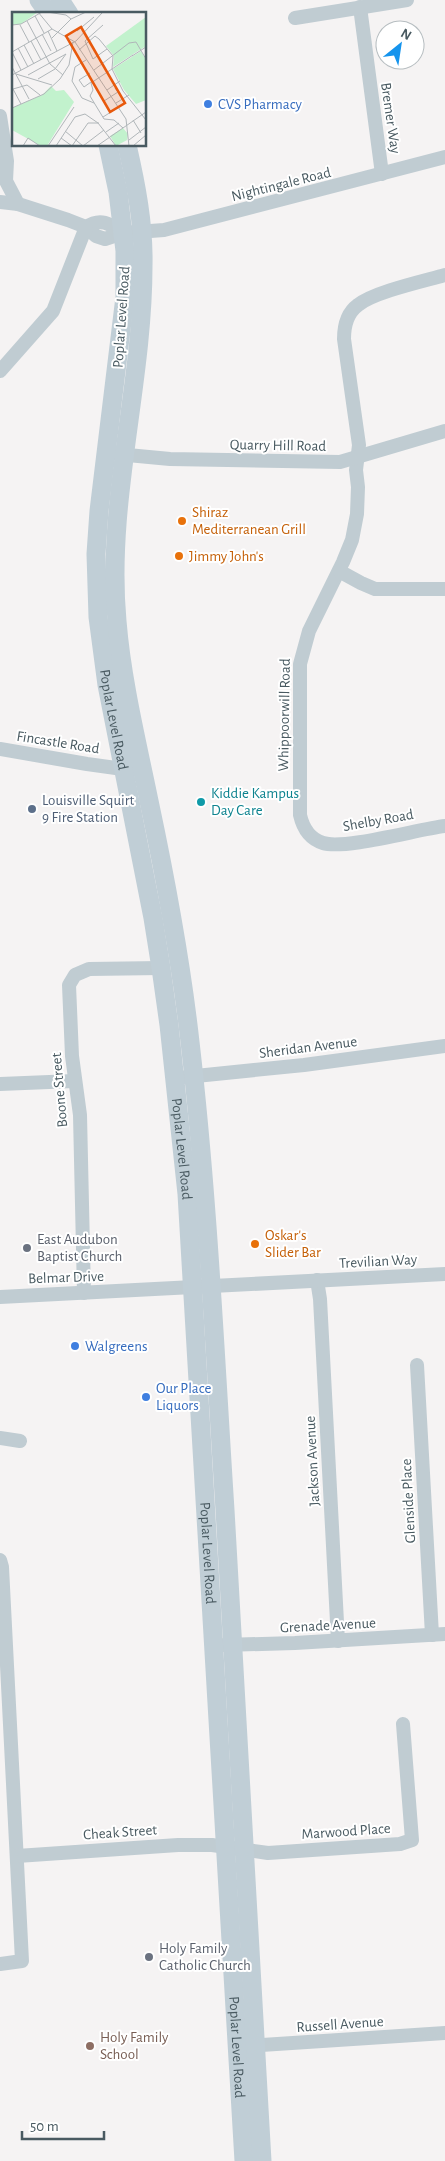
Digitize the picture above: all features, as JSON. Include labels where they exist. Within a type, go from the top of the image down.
[{"type":"main road","points":[[39,0],[48,12]]},
{"type":"main road","points":[[60,0],[68,12]]},
{"type":"main road","name":"Poplar Level Road","points":[[108,146],[118,192],[132,233],[144,260],[133,393],[118,507],[115,589],[121,656],[176,938],[194,1076],[202,1162],[202,1287],[214,1645],[234,1850],[246,2046],[262,2161]]},
{"type":"main road","name":"Poplar Level Road","points":[[127,146],[139,200],[132,233],[98,520],[96,588],[106,677],[161,968],[187,1194],[202,1287],[232,1645],[234,1850]]},
{"type":"main road","name":"Poplar Level Road","points":[[244,2161],[246,2046]]},
{"type":"street","points":[[295,18],[407,0]]},
{"type":"street","name":"Bremer Way","points":[[360,7],[382,174]]},
{"type":"street","points":[[0,116],[7,161],[3,184],[18,204]]},
{"type":"street","name":"Nightingale Road","points":[[132,233],[164,230],[445,158]]},
{"type":"street","points":[[0,202],[18,204],[86,227]]},
{"type":"street","points":[[0,371],[53,311],[86,227],[94,221],[107,222],[132,233]]},
{"type":"street","name":"Whippoorwill Road","points":[[316,840],[307,832],[300,815],[300,664],[309,631],[352,540],[357,514],[357,457],[359,445],[344,339],[345,324],[350,313],[358,304],[370,298],[445,275]]},
{"type":"street","name":"Quarry Hill Road","points":[[106,452],[170,459],[340,462],[445,431]]},
{"type":"street","points":[[339,571],[375,589],[445,589]]},
{"type":"street","name":"Fincastle Road","points":[[0,749],[31,756],[123,768],[141,764]]},
{"type":"street","name":"Shelby Road","points":[[316,840],[332,844],[374,839],[445,826]]},
{"type":"street","name":"Boone Street","points":[[84,1293],[80,1115],[74,1080],[68,990],[71,980],[81,971],[89,969],[161,968]]},
{"type":"street","name":"Sheridan Avenue","points":[[175,1078],[304,1065],[445,1046]]},
{"type":"street","points":[[0,1084],[74,1080]]},
{"type":"street","name":"Trevilian Way","points":[[202,1287],[445,1274]]},
{"type":"street","name":"Jackson Avenue","points":[[317,1280],[320,1299],[338,1640]]},
{"type":"street","name":"Belmar Drive","points":[[0,1297],[202,1287]]},
{"type":"street","name":"Glenside Place","points":[[417,1365],[439,1634]]},
{"type":"street","points":[[0,1438],[20,1441]]},
{"type":"street","points":[[0,1560],[2,1568],[5,1746],[17,1856],[22,1961],[0,1964]]},
{"type":"street","name":"Grenade Avenue","points":[[214,1645],[439,1634]]},
{"type":"street","name":"Marwood Place","points":[[234,1850],[268,1853],[400,1844],[412,1840],[403,1724]]},
{"type":"street","name":"Cheak Street","points":[[17,1856],[178,1845],[212,1845],[234,1850]]},
{"type":"street","name":"Russell Avenue","points":[[246,2046],[445,2033]]},
{"type":"place","name":"CVS Pharmacy","points":[[208,104]]},
{"type":"place","name":"Shiraz Mediterranean Grill","points":[[182,521]]},
{"type":"place","name":"Jimmy John's","points":[[179,556]]},
{"type":"place","name":"Kiddie Kampus Day Care","points":[[201,802]]},
{"type":"place","name":"Louisville Squirt 9 Fire Station","points":[[32,809]]},
{"type":"place","name":"Oskar's Slider Bar","points":[[255,1244]]},
{"type":"place","name":"East Audubon Baptist Church","points":[[27,1248]]},
{"type":"place","name":"Walgreens","points":[[75,1346]]},
{"type":"place","name":"Our Place Liquors","points":[[146,1397]]},
{"type":"place","name":"Holy Family Catholic Church","points":[[149,1957]]},
{"type":"place","name":"Holy Family School","points":[[90,2046]]}]
